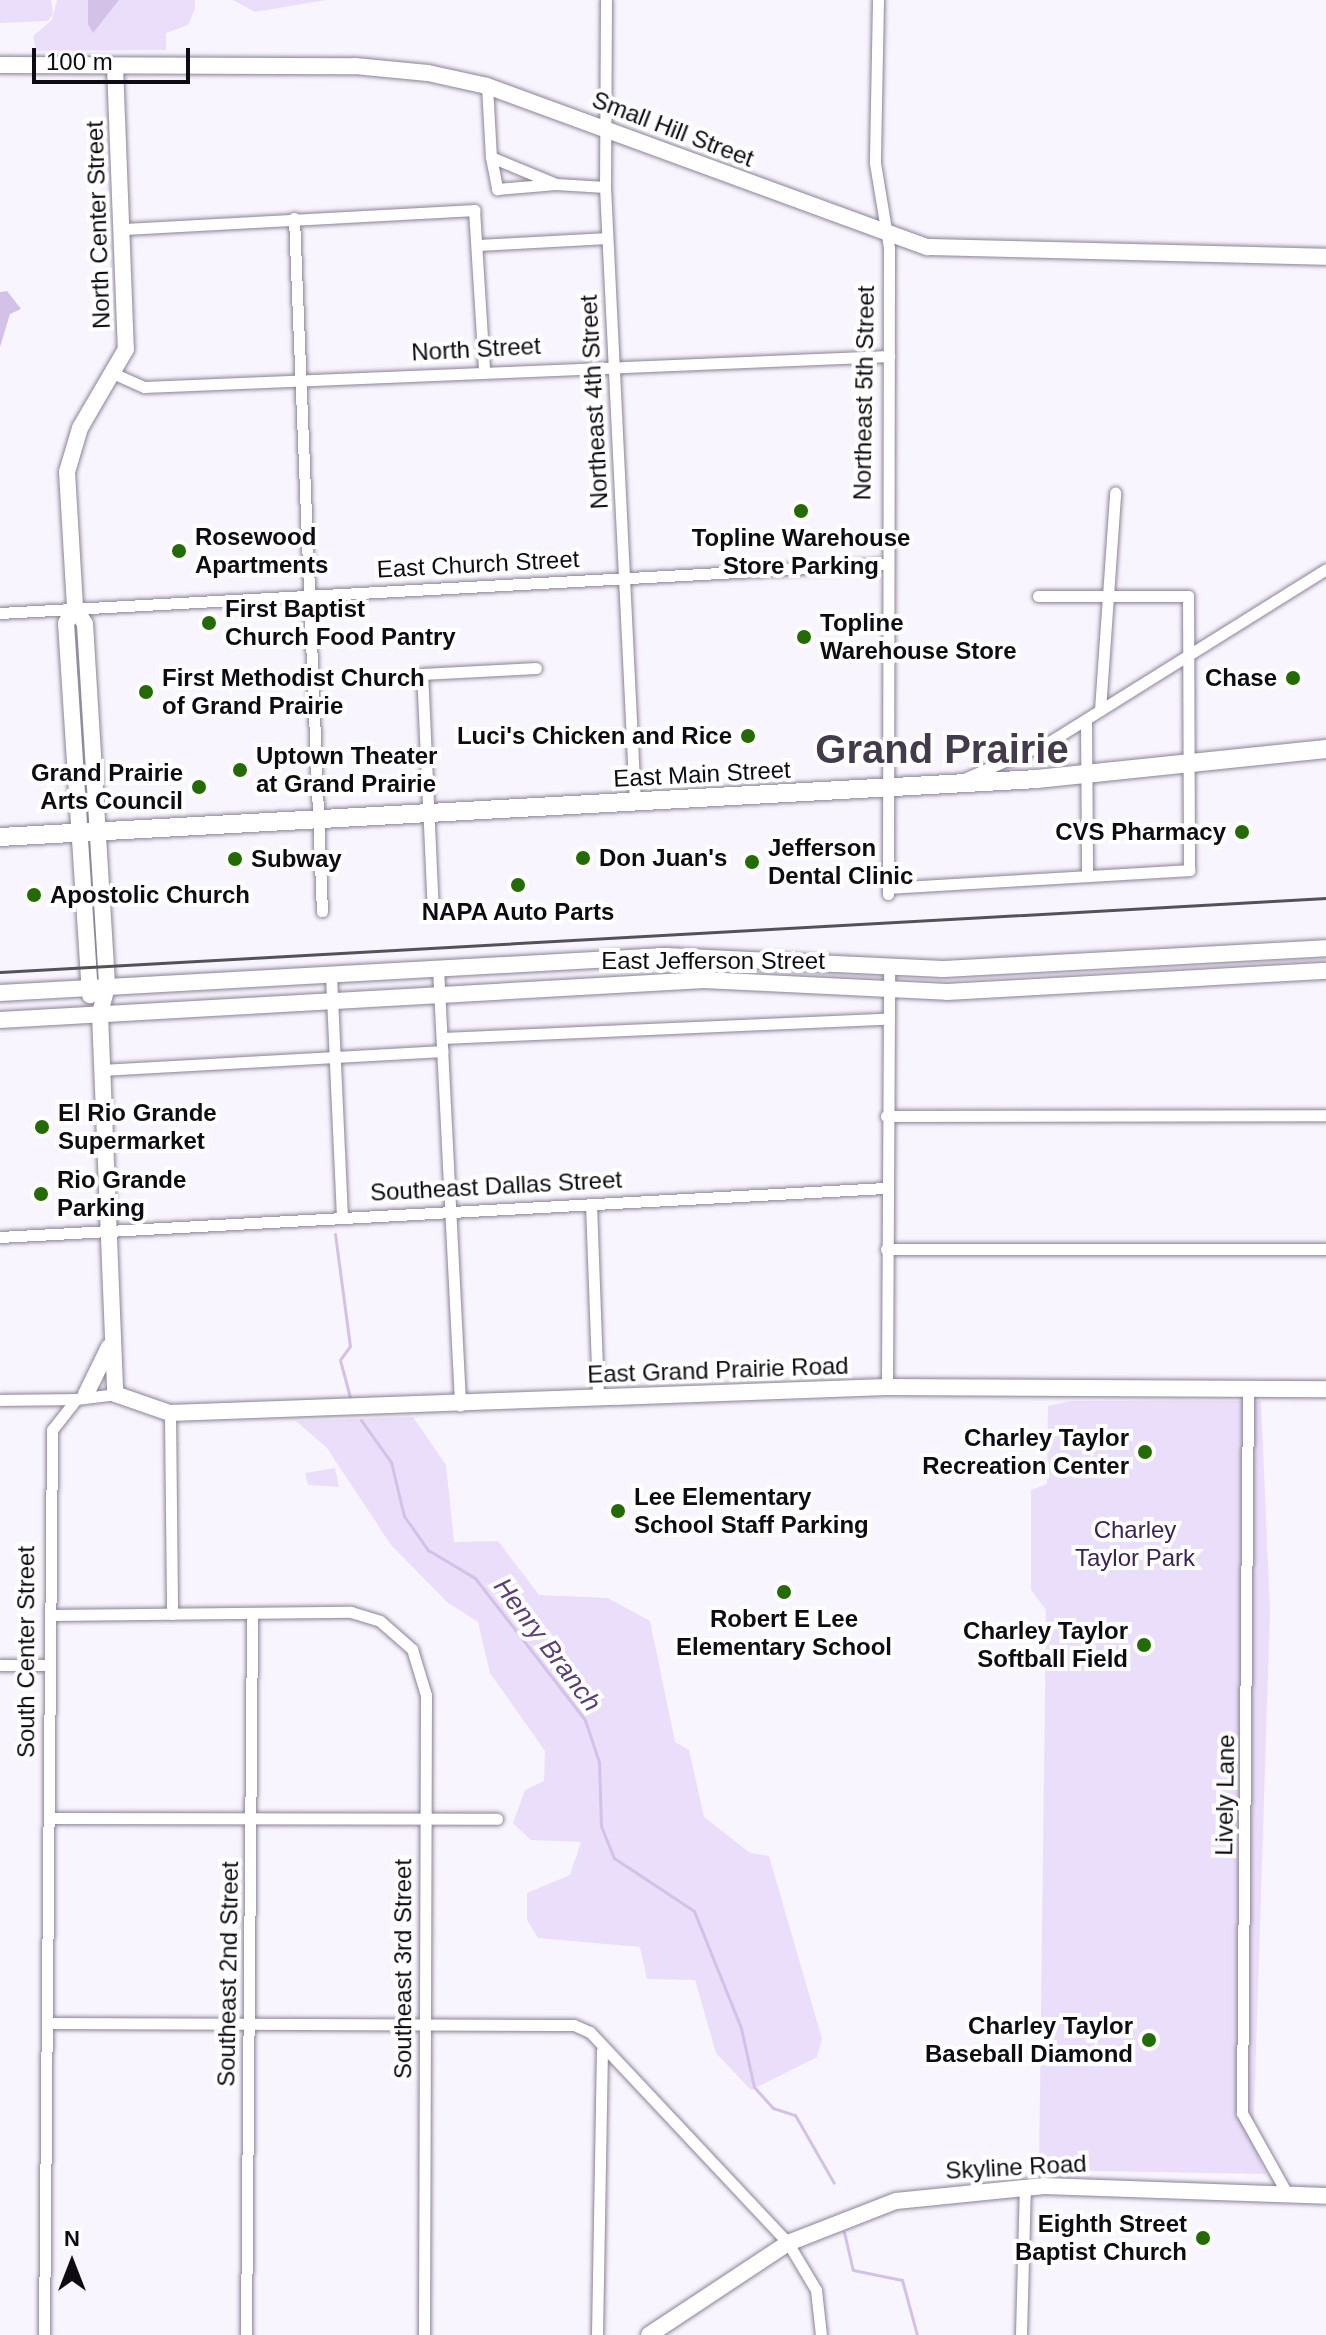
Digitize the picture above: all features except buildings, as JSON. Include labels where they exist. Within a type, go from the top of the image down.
[{"type":"main road","name":"East Main Street","points":[[0,837],[951,785],[1085,775],[1326,749]]},
{"type":"street","name":"Northeast 4th Street","points":[[606,0],[605,187],[635,802]]},
{"type":"street","name":"Northeast 5th Street","points":[[878,0],[875,163],[886,237],[889,356],[883,564],[888,891],[1087,876]]},
{"type":"street","name":"Small Hill Street","points":[[0,65],[355,66],[487,86],[886,237],[965,252],[1326,257]]},
{"type":"street","name":"North Center Street","points":[[88,831],[66,623],[75,608],[67,472],[80,428],[117,375],[126,349],[125,229],[115,66]]},
{"type":"street","points":[[487,86],[491,157],[497,189],[556,184],[605,187]]},
{"type":"street","points":[[491,157],[556,184]]},
{"type":"street","points":[[125,229],[463,206],[474,210],[479,245],[484,370]]},
{"type":"street","points":[[294,218],[322,911]]},
{"type":"street","points":[[479,245],[607,238]]},
{"type":"street","name":"North Street","points":[[117,375],[144,387],[614,363],[889,356]]},
{"type":"street","points":[[1100,710],[1115,493]]},
{"type":"street","name":"East Church Street","points":[[0,613],[883,564]]},
{"type":"street","points":[[951,785],[1086,720],[1326,569]]},
{"type":"street","points":[[1038,596],[1188,596],[1189,870],[1087,876],[1086,720]]},
{"type":"street","points":[[433,913],[422,674],[536,668]]},
{"type":"street","points":[[0,1400],[115,1394],[100,1014],[107,987],[88,831]]},
{"type":"street","points":[[88,831],[87,988],[100,1014]]},
{"type":"street","name":"East Jefferson Street","points":[[0,993],[595,960],[686,957],[889,965],[1072,964],[1326,948]]},
{"type":"street","points":[[683,981],[686,957]]},
{"type":"street","points":[[595,960],[597,984]]},
{"type":"street","points":[[510,964],[511,989]]},
{"type":"street","points":[[1072,964],[1073,986]]},
{"type":"street","points":[[887,1387],[885,1019],[889,965]]},
{"type":"street","points":[[438,968],[460,1405]]},
{"type":"street","name":"East Jefferson Street","points":[[0,1020],[597,984],[683,981],[887,990],[1073,986],[1326,971]]},
{"type":"street","points":[[331,975],[342,1216]]},
{"type":"street","points":[[102,1070],[336,1057],[442,1045],[885,1019]]},
{"type":"street","points":[[886,1116],[1326,1115]]},
{"type":"street","name":"Southeast Dallas Street","points":[[0,1237],[450,1209],[886,1188]]},
{"type":"street","points":[[591,1204],[598,1398]]},
{"type":"street","points":[[886,1249],[1326,1249]]},
{"type":"street","points":[[81,1397],[101,1376],[113,1338]]},
{"type":"street","name":"East Grand Prairie Road","points":[[115,1394],[170,1413],[460,1405],[887,1387],[1326,1389]]},
{"type":"street","name":"Lively Lane","points":[[1248,1390],[1242,2113],[1285,2190]]},
{"type":"street","name":"South Center Street","points":[[44,2335],[52,1430],[81,1397]]},
{"type":"street","points":[[170,1413],[172,1614]]},
{"type":"street","name":"Southeast 3rd Street","points":[[252,1613],[351,1612],[380,1621],[412,1649],[423,1671],[424,2335]]},
{"type":"street","points":[[50,1615],[252,1613]]},
{"type":"street","name":"Southeast 2nd Street","points":[[246,2335],[252,1613]]},
{"type":"street","points":[[0,1665],[50,1665]]},
{"type":"street","points":[[49,1818],[497,1819]]},
{"type":"street","points":[[47,2023],[250,2024],[425,2020],[574,2025],[602,2050],[788,2243],[816,2290],[821,2335]]},
{"type":"street","points":[[597,2335],[602,2050]]},
{"type":"street","points":[[1021,2335],[1025,2187]]},
{"type":"street","name":"Skyline Road","points":[[649,2335],[788,2243],[896,2201],[1025,2187],[1285,2190],[1326,2196]]},
{"type":"green space","points":[[0,0],[51,0],[53,14],[48,21],[0,23]]},
{"type":"green space","points":[[57,0],[195,0],[195,9],[188,25],[166,33],[166,50],[36,51],[33,36],[52,20]]},
{"type":"green space","points":[[233,0],[326,0],[255,12]]},
{"type":"green space","name":"Charley Taylor Park","points":[[1071,1401],[1261,1401],[1270,1612],[1253,2144],[1266,2174],[1039,2170],[1046,1610],[1031,1590],[1031,1490],[1047,1484],[1048,1406]]},
{"type":"green space","points":[[413,1417],[446,1465],[454,1542],[498,1541],[539,1595],[608,1598],[650,1621],[675,1742],[689,1750],[704,1817],[750,1853],[769,1856],[822,2039],[817,2057],[751,2090],[716,2053],[695,1980],[647,1979],[640,1947],[538,1938],[527,1920],[527,1893],[570,1875],[581,1842],[531,1840],[513,1823],[525,1790],[544,1781],[545,1751],[490,1673],[478,1622],[447,1602],[391,1545],[327,1448],[296,1421]]},
{"type":"green space","points":[[335,1468],[339,1487],[308,1485],[305,1473]]},
{"type":"shaded area","points":[[88,0],[119,0],[93,33],[88,24]]},
{"type":"shaded area","points":[[7,291],[21,309],[10,314],[0,347],[0,292]]},
{"type":"waterway","name":"Henry Branch","points":[[335,1234],[350,1346],[340,1360],[350,1398]]},
{"type":"waterway","name":"Henry Branch","points":[[361,1420],[391,1462],[404,1516],[428,1550],[475,1578],[585,1720],[599,1762],[601,1826],[614,1858],[694,1911],[741,2028],[754,2087],[773,2108],[795,2115],[834,2183]]},
{"type":"waterway","name":"Henry Branch","points":[[844,2232],[853,2270],[902,2280],[917,2335]]},
{"type":"railway","points":[[0,972],[1326,898]]},
{"type":"place","name":"Topline Warehouse Store Parking","points":[[801,511]]},
{"type":"place","name":"Rosewood Apartments","points":[[179,551]]},
{"type":"place","name":"First Baptist Church Food Pantry","points":[[209,623]]},
{"type":"place","name":"Topline Warehouse Store","points":[[804,637]]},
{"type":"place","name":"Chase","points":[[1293,678]]},
{"type":"place","name":"First Methodist Church of Grand Prairie","points":[[146,692]]},
{"type":"place","name":"Luci's Chicken and Rice","points":[[748,736]]},
{"type":"place","name":"Uptown Theater at Grand Prairie","points":[[240,770]]},
{"type":"place","name":"Grand Prairie Arts Council","points":[[199,787]]},
{"type":"place","name":"CVS Pharmacy","points":[[1242,832]]},
{"type":"place","name":"Don Juan's","points":[[583,858]]},
{"type":"place","name":"Subway","points":[[235,859]]},
{"type":"place","name":"Jefferson Dental Clinic","points":[[752,862]]},
{"type":"place","name":"NAPA Auto Parts","points":[[518,885]]},
{"type":"place","name":"Apostolic Church","points":[[34,895]]},
{"type":"place","name":"El Rio Grande Supermarket","points":[[42,1127]]},
{"type":"place","name":"Rio Grande Parking","points":[[41,1194]]},
{"type":"place","name":"Charley Taylor Recreation Center","points":[[1145,1452]]},
{"type":"place","name":"Lee Elementary School Staff Parking","points":[[618,1511]]},
{"type":"place","name":"Robert E Lee Elementary School","points":[[784,1592]]},
{"type":"place","name":"Charley Taylor Softball Field","points":[[1144,1645]]},
{"type":"place","name":"Charley Taylor Baseball Diamond","points":[[1149,2040]]},
{"type":"place","name":"Eighth Street Baptist Church","points":[[1203,2238]]},
{"type":"district","name":"Grand Prairie","points":[[942,749]]}]
